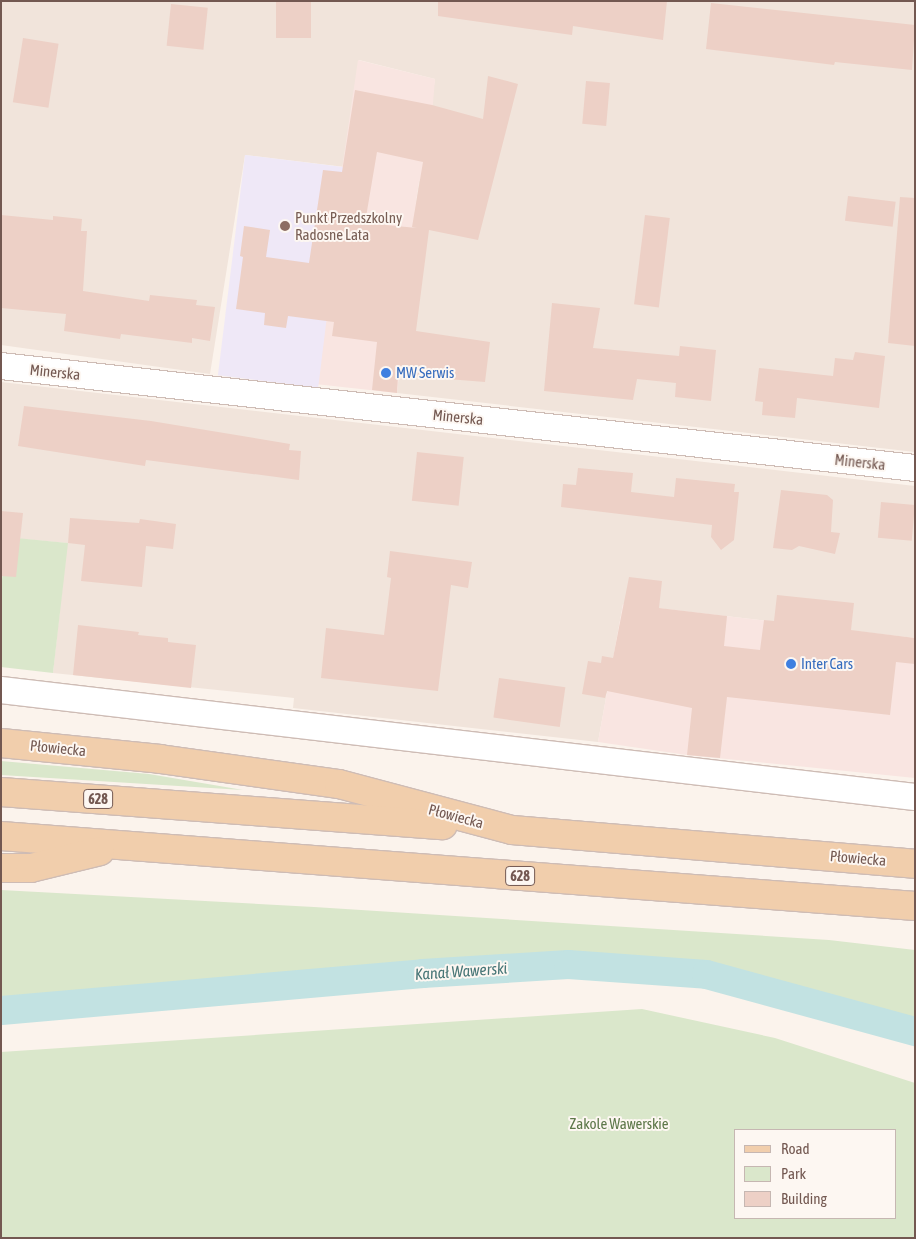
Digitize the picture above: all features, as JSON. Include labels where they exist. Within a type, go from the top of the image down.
[{"type":"main road","name":"Płowiecka","points":[[1,743],[160,759],[339,784],[512,830],[915,864]]},
{"type":"main road","name":"628","points":[[1,792],[512,830]]},
{"type":"main road","name":"628","points":[[1,836],[915,906]]},
{"type":"main road","points":[[1,868],[31,868],[126,845]]},
{"type":"street","name":"Minerska","points":[[1,366],[915,468]]},
{"type":"street","points":[[1,690],[915,797]]},
{"type":"shaded area","points":[[1,1],[915,1],[915,452],[397,393],[416,202],[419,182],[428,163],[428,125],[435,79],[359,60],[345,167],[245,155],[210,374],[1,345]]},
{"type":"shaded area","points":[[358,60],[435,79],[428,163],[419,182],[416,202],[419,202],[397,393],[306,383],[320,318]]},
{"type":"shaded area","name":"Punkt Przedszkolny Radosne Lata","points":[[245,155],[345,167],[318,388],[218,375]]},
{"type":"shaded area","points":[[1,382],[915,486],[915,638],[623,604],[598,742],[293,708],[294,698],[53,673],[67,543],[1,537]]},
{"type":"shaded area","points":[[623,604],[915,638],[915,778],[687,755],[598,742]]},
{"type":"green space","points":[[6,537],[68,543],[53,673],[1,667],[1,590]]},
{"type":"green space","points":[[1,761],[149,774],[243,790],[1,775]]},
{"type":"green space","points":[[1,890],[314,907],[829,940],[915,950],[915,1027],[702,966],[561,957],[463,961],[1,1002]]},
{"type":"green space","name":"Zakole Wawerskie","points":[[642,1009],[775,1038],[915,1083],[915,1238],[1,1238],[1,1052]]},
{"type":"building","points":[[276,1],[311,1],[311,38],[276,38]]},
{"type":"building","points":[[438,1],[667,1],[663,40],[573,26],[572,35],[438,16]]},
{"type":"building","points":[[711,3],[915,25],[912,70],[835,62],[834,65],[706,49]]},
{"type":"building","points":[[171,4],[208,8],[203,50],[167,46]]},
{"type":"building","points":[[23,38],[59,44],[48,108],[13,102]]},
{"type":"building","points":[[488,76],[518,84],[478,240],[429,230],[416,331],[490,342],[485,382],[398,375],[397,393],[372,390],[377,342],[332,336],[334,322],[288,316],[286,328],[264,325],[265,313],[236,309],[243,257],[240,256],[244,226],[270,230],[266,257],[309,263],[323,170],[342,172],[355,90],[432,105],[483,119]],"holes":[[[377,152],[423,162],[412,227],[417,228],[365,223]]]},
{"type":"building","points":[[586,81],[610,83],[606,126],[582,124]]},
{"type":"building","points":[[848,196],[896,202],[893,227],[845,221]]},
{"type":"building","points":[[900,197],[915,198],[915,346],[888,343]]},
{"type":"building","points":[[1,215],[53,220],[53,216],[82,219],[81,231],[87,231],[83,291],[149,301],[150,295],[197,300],[196,305],[215,307],[210,341],[192,338],[192,343],[121,334],[120,339],[64,331],[66,314],[1,308]]},
{"type":"building","points":[[645,215],[670,218],[659,307],[634,304]]},
{"type":"building","points":[[552,303],[600,308],[593,348],[679,356],[680,346],[716,350],[711,401],[675,397],[676,383],[637,379],[633,400],[544,391]]},
{"type":"building","points":[[855,352],[885,356],[879,408],[797,398],[795,418],[762,415],[763,402],[755,401],[759,368],[833,376],[835,358],[853,360]]},
{"type":"building","points":[[24,406],[151,421],[290,444],[289,450],[301,451],[299,480],[146,460],[145,466],[18,446]]},
{"type":"building","points":[[417,452],[464,457],[459,506],[412,501]]},
{"type":"building","points":[[578,468],[633,473],[631,492],[674,497],[676,478],[735,484],[734,492],[739,492],[734,540],[721,550],[711,537],[712,525],[561,507],[563,484],[576,485]]},
{"type":"building","points":[[781,490],[827,495],[833,500],[831,532],[840,533],[835,554],[799,546],[792,550],[773,548]]},
{"type":"building","points":[[881,502],[915,505],[912,541],[878,538]]},
{"type":"building","points":[[1,511],[23,513],[16,577],[1,576]]},
{"type":"building","points":[[70,518],[139,523],[140,519],[176,524],[173,549],[146,546],[142,587],[81,581],[85,545],[68,543]]},
{"type":"building","points":[[390,551],[472,562],[468,588],[451,585],[438,691],[321,678],[326,628],[384,635],[391,578],[387,577]]},
{"type":"building","points":[[629,577],[662,581],[659,608],[727,616],[724,646],[760,650],[764,620],[774,621],[777,595],[854,603],[851,630],[915,638],[915,664],[896,662],[890,715],[727,697],[720,758],[687,755],[692,708],[607,691],[605,698],[582,694],[588,661],[601,663],[602,656],[613,658]]},
{"type":"building","points":[[78,625],[139,632],[138,635],[168,638],[168,642],[196,645],[191,688],[73,675]]},
{"type":"building","points":[[499,678],[565,687],[560,727],[493,718]]},
{"type":"waterway","name":"Kanał Wawerski","points":[[1,1010],[422,973],[568,964],[706,974],[915,1031]]},
{"type":"place","name":"Punkt Przedszkolny Radosne Lata","points":[[285,226]]},
{"type":"place","name":"MW Serwis","points":[[386,373]]},
{"type":"place","name":"Inter Cars","points":[[791,664]]}]
